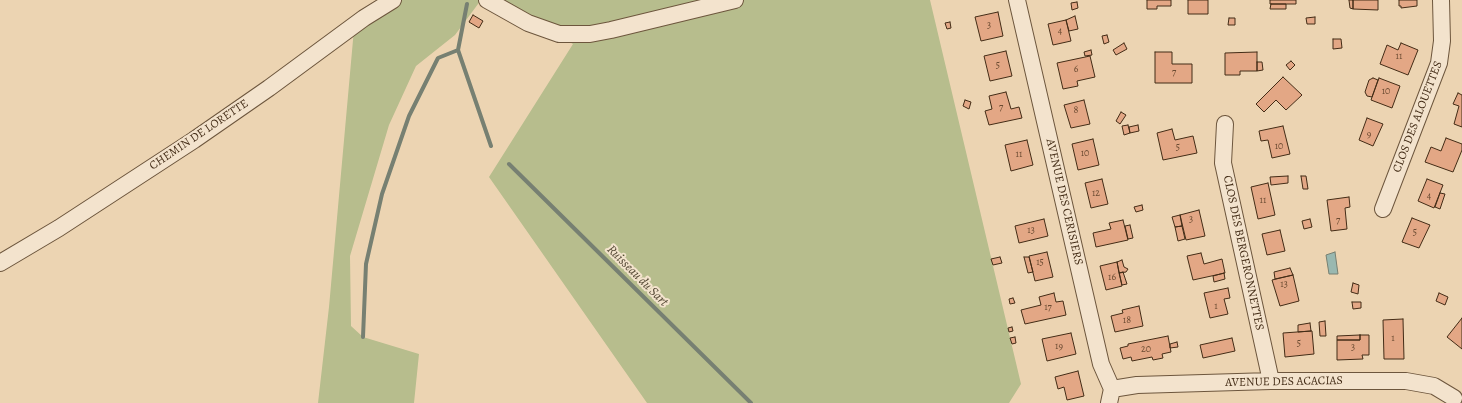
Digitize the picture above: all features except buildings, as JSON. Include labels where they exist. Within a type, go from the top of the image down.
[{"type":"street","name":"CHEMIN DE LORETTE","points":[[0,263],[59,228],[194,140],[269,88],[364,18],[393,0]]},
{"type":"street","points":[[487,0],[528,23],[559,34],[590,34],[735,0]]},
{"type":"street","name":"AVENUE DES CERISIERS","points":[[1017,0],[1101,364],[1110,396]]},
{"type":"street","name":"CLOS DES ALOUETTES","points":[[1383,208],[1439,63],[1442,41],[1441,0]]},
{"type":"street","name":"CLOS DES BERGERONNETTES","points":[[1225,124],[1223,163],[1271,381]]},
{"type":"street","name":"AVENUE DES ACACIAS","points":[[1110,396],[1137,385],[1271,381],[1406,381],[1434,386],[1455,396]]},
{"type":"green space","points":[[401,0],[481,0],[455,35],[416,66],[389,125],[350,256],[351,326],[363,337],[419,354],[414,403],[318,403],[329,307],[354,29],[382,9]]},
{"type":"green space","points":[[496,0],[930,0],[1021,384],[1009,403],[647,403],[489,177],[573,44]]},
{"type":"water","points":[[1335,252],[1338,274],[1329,274],[1326,255]]},
{"type":"waterway","name":"Ruisseau du Sart","points":[[467,4],[458,50],[491,146]]},
{"type":"waterway","points":[[363,337],[366,264],[382,194],[409,116],[438,58],[458,50]]},
{"type":"waterway","name":"Ruisseau du Sart","points":[[509,164],[751,403]]}]
